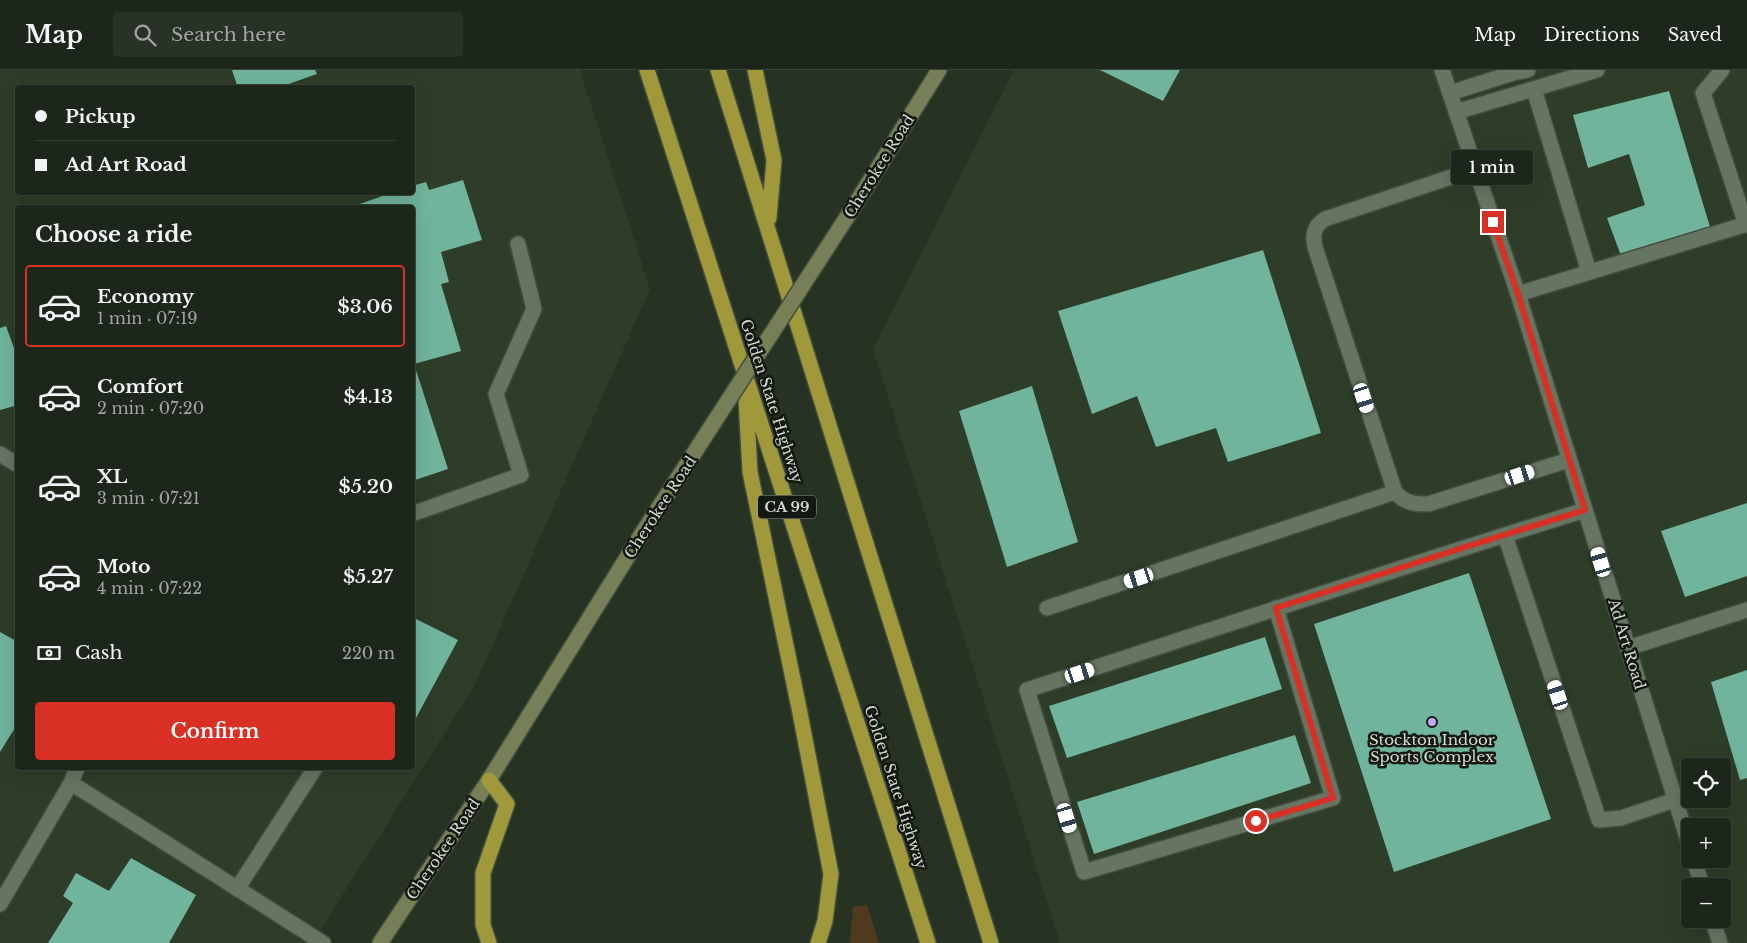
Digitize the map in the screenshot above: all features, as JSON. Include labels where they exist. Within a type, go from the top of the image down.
[{"type":"highway","name":"Golden State Highway","points":[[647,70],[928,943]]},
{"type":"highway","points":[[718,70],[769,227],[991,943]]},
{"type":"highway","points":[[755,70],[774,160],[769,227]]},
{"type":"highway","points":[[746,378],[750,472],[831,874],[826,921],[818,943]]},
{"type":"highway","points":[[489,780],[507,804],[483,873],[483,925],[489,943]]},
{"type":"street","name":"Cherokee Road","points":[[380,943],[489,780],[641,536],[858,200],[939,70]]},
{"type":"street","name":"Ad Art Road","points":[[1442,70],[1518,294],[1681,819]]},
{"type":"street","points":[[1450,93],[1512,72],[1528,70]]},
{"type":"street","points":[[1456,112],[1597,70]]},
{"type":"street","points":[[1518,294],[1746,224],[1703,93],[1722,70]]},
{"type":"street","points":[[1534,89],[1589,272]]},
{"type":"street","points":[[1475,169],[1325,219],[1319,223],[1315,230],[1313,238],[1315,247],[1395,492],[1403,500],[1413,504],[1428,504],[1569,460]]},
{"type":"street","points":[[415,513],[521,475],[496,394],[534,309],[518,244]]},
{"type":"street","points":[[0,454],[15,463]]},
{"type":"street","points":[[1047,608],[1395,492]]},
{"type":"street","points":[[1276,608],[1333,798],[1084,872],[1027,690],[1276,608],[1505,534],[1585,510]]},
{"type":"street","points":[[1505,534],[1599,820],[1621,818],[1675,800]]},
{"type":"street","points":[[1628,648],[1747,610]]},
{"type":"street","points":[[0,904],[71,783],[76,770]]},
{"type":"street","points":[[237,889],[314,770]]},
{"type":"street","points":[[71,783],[323,943]]},
{"type":"street","points":[[1715,928],[1720,943]]},
{"type":"shaded area","points":[[0,70],[580,70],[650,289],[475,685],[312,943],[0,943]]},
{"type":"shaded area","points":[[1014,70],[1747,70],[1747,943],[1060,943],[873,349]]},
{"type":"shaded area","points":[[867,905],[879,943],[850,943],[853,907]]},
{"type":"building","points":[[232,70],[315,70],[317,74],[286,85],[237,85]]},
{"type":"building","points":[[1100,70],[1180,70],[1163,101]]},
{"type":"building","points":[[1669,91],[1710,227],[1623,261],[1607,218],[1645,205],[1629,154],[1588,168],[1573,115]]},
{"type":"building","points":[[463,180],[482,240],[441,252],[449,282],[441,284],[461,351],[415,364],[415,205],[357,205],[385,195],[415,195],[415,185],[426,182],[429,190]]},
{"type":"building","points":[[1263,250],[1321,433],[1228,462],[1216,428],[1156,447],[1137,396],[1092,414],[1058,311]]},
{"type":"building","points":[[6,326],[15,351],[15,406],[0,410],[0,328]]},
{"type":"building","points":[[415,367],[448,469],[415,480]]},
{"type":"building","points":[[1032,386],[1078,542],[1007,567],[959,411]]},
{"type":"building","points":[[1747,503],[1747,576],[1685,597],[1661,531]]},
{"type":"building","name":"Stockton Indoor Sports Complex","points":[[1469,573],[1551,819],[1394,872],[1314,624]]},
{"type":"building","points":[[415,618],[458,640],[415,718]]},
{"type":"building","points":[[0,632],[15,640],[15,728],[0,752]]},
{"type":"building","points":[[1265,637],[1282,689],[1067,758],[1049,706]]},
{"type":"building","points":[[1747,670],[1747,778],[1740,780],[1711,682]]},
{"type":"building","points":[[1295,735],[1311,783],[1094,854],[1077,802]]},
{"type":"building","points":[[131,858],[196,895],[169,943],[48,943],[73,903],[63,896],[76,873],[109,891]]},
{"type":"place","name":"Stockton Indoor Sports Complex","points":[[1432,722]]},
{"type":"route","points":[[1256,821],[1333,798],[1276,608],[1585,510],[1518,294],[1493,222]]}]
